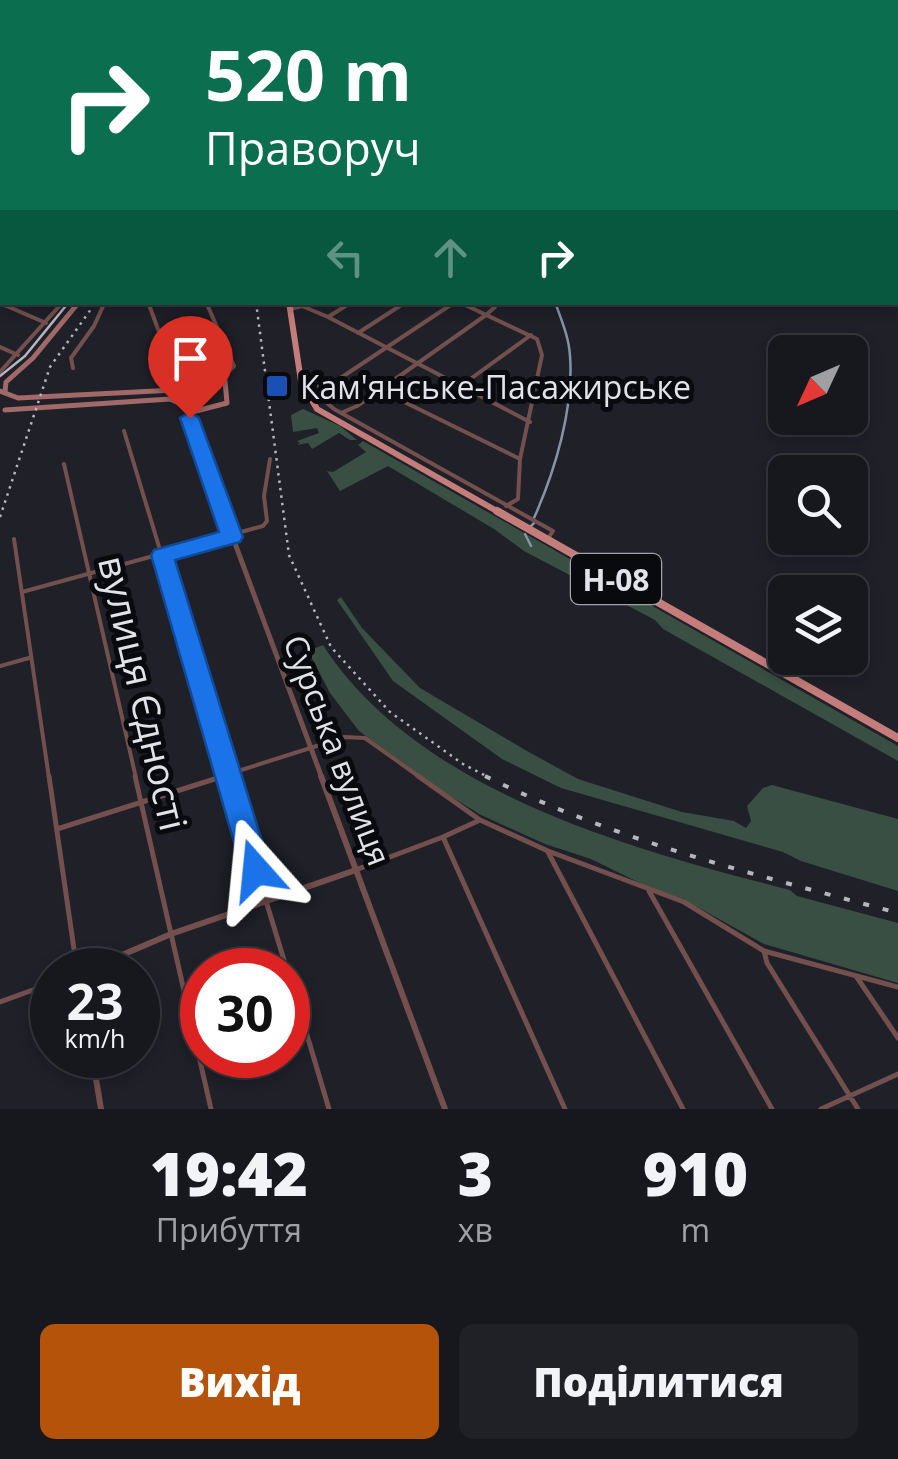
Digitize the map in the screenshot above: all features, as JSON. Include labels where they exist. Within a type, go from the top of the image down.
[{"type":"main road","points":[[0,382],[32,358],[76,305]]},
{"type":"main road","points":[[290,306],[302,384]]},
{"type":"main road","points":[[2,411],[10,402],[4,386],[11,376]]},
{"type":"main road","points":[[2,411],[178,399],[188,407],[196,411],[228,403],[222,378],[202,376],[189,382],[183,392],[188,407]]},
{"type":"main road","name":"Н-08","points":[[302,384],[312,404],[898,738]]},
{"type":"main road","points":[[5,394],[18,398],[183,392]]},
{"type":"street","points":[[5,305],[46,323]]},
{"type":"street","points":[[0,372],[61,305]]},
{"type":"street","points":[[73,368],[71,358],[104,305]]},
{"type":"street","points":[[149,305],[169,359],[192,360],[189,382]]},
{"type":"street","points":[[207,305],[234,368],[222,378]]},
{"type":"street","points":[[328,317],[347,305]]},
{"type":"street","points":[[358,333],[401,305]]},
{"type":"street","points":[[302,384],[336,381],[452,305]]},
{"type":"street","points":[[464,305],[537,338],[542,355],[520,459],[518,499],[506,506]]},
{"type":"street","points":[[338,416],[386,388],[495,305]]},
{"type":"street","points":[[290,306],[302,306],[328,317],[530,422]]},
{"type":"street","points":[[461,386],[531,335]]},
{"type":"street","points":[[0,347],[18,355]]},
{"type":"street","points":[[319,385],[321,398],[338,416],[550,528],[553,531],[548,540]]},
{"type":"street","points":[[386,388],[520,459]]},
{"type":"street","name":"Сурська вулиця","points":[[188,407],[190,423],[445,1109]]},
{"type":"street","points":[[124,431],[280,948]]},
{"type":"street","points":[[22,592],[232,537],[268,522],[264,496],[270,459]]},
{"type":"street","name":"вулиця Єдності","points":[[64,464],[211,1109]]},
{"type":"street","points":[[14,539],[74,948]]},
{"type":"street","points":[[0,666],[30,658]]},
{"type":"street","points":[[56,829],[345,737],[365,738],[480,820],[548,851],[696,908],[764,951],[898,988]]},
{"type":"street","points":[[138,948],[356,870],[480,820]]},
{"type":"street","points":[[442,836],[566,1109]]},
{"type":"street","points":[[548,851],[683,1109]]},
{"type":"street","points":[[649,891],[772,1109]]},
{"type":"street","points":[[764,951],[767,963],[858,1109]]},
{"type":"street","points":[[854,973],[898,1038]]},
{"type":"street","points":[[0,1002],[30,991]]},
{"type":"street","points":[[310,1047],[329,1109]]},
{"type":"street","points":[[822,1109],[898,1074]]},
{"type":"street","points":[[96,1078],[101,1109]]},
{"type":"green space","points":[[303,409],[340,426],[357,440],[339,433],[312,449],[308,443],[297,445],[297,441],[319,433],[317,428],[293,432],[291,415]]},
{"type":"green space","points":[[363,441],[898,746],[898,761],[663,629],[655,620],[524,551],[388,466],[340,491],[327,471],[333,472],[366,452],[358,445]]},
{"type":"green space","points":[[341,597],[362,628],[420,688],[578,779],[682,812],[734,821],[746,828],[751,821],[747,806],[763,788],[772,785],[898,819],[898,891],[783,852],[561,788],[502,759],[393,681],[337,600]]},
{"type":"green space","points":[[323,645],[364,696],[413,739],[470,776],[532,807],[664,855],[898,923],[898,983],[764,944],[683,899],[481,815],[359,731],[330,693],[308,651]]},
{"type":"waterway","points":[[534,518],[556,460],[569,397],[569,349],[556,305]]},
{"type":"waterway","points":[[531,526],[534,523]]},
{"type":"waterway","points":[[525,534],[531,546]]},
{"type":"tram line","points":[[0,376],[25,356],[67,305]]},
{"type":"railway","points":[[0,517],[50,367],[94,305]]},
{"type":"railway","points":[[256,305],[289,555],[331,647],[390,712],[463,764],[490,778]]},
{"type":"railway","points":[[485,776],[636,838],[898,913]]},
{"type":"place","name":"Кам'янське-Пасажирське","points":[[277,386]]},
{"type":"route","points":[[190,418],[232,537],[162,555],[256,870]]}]
